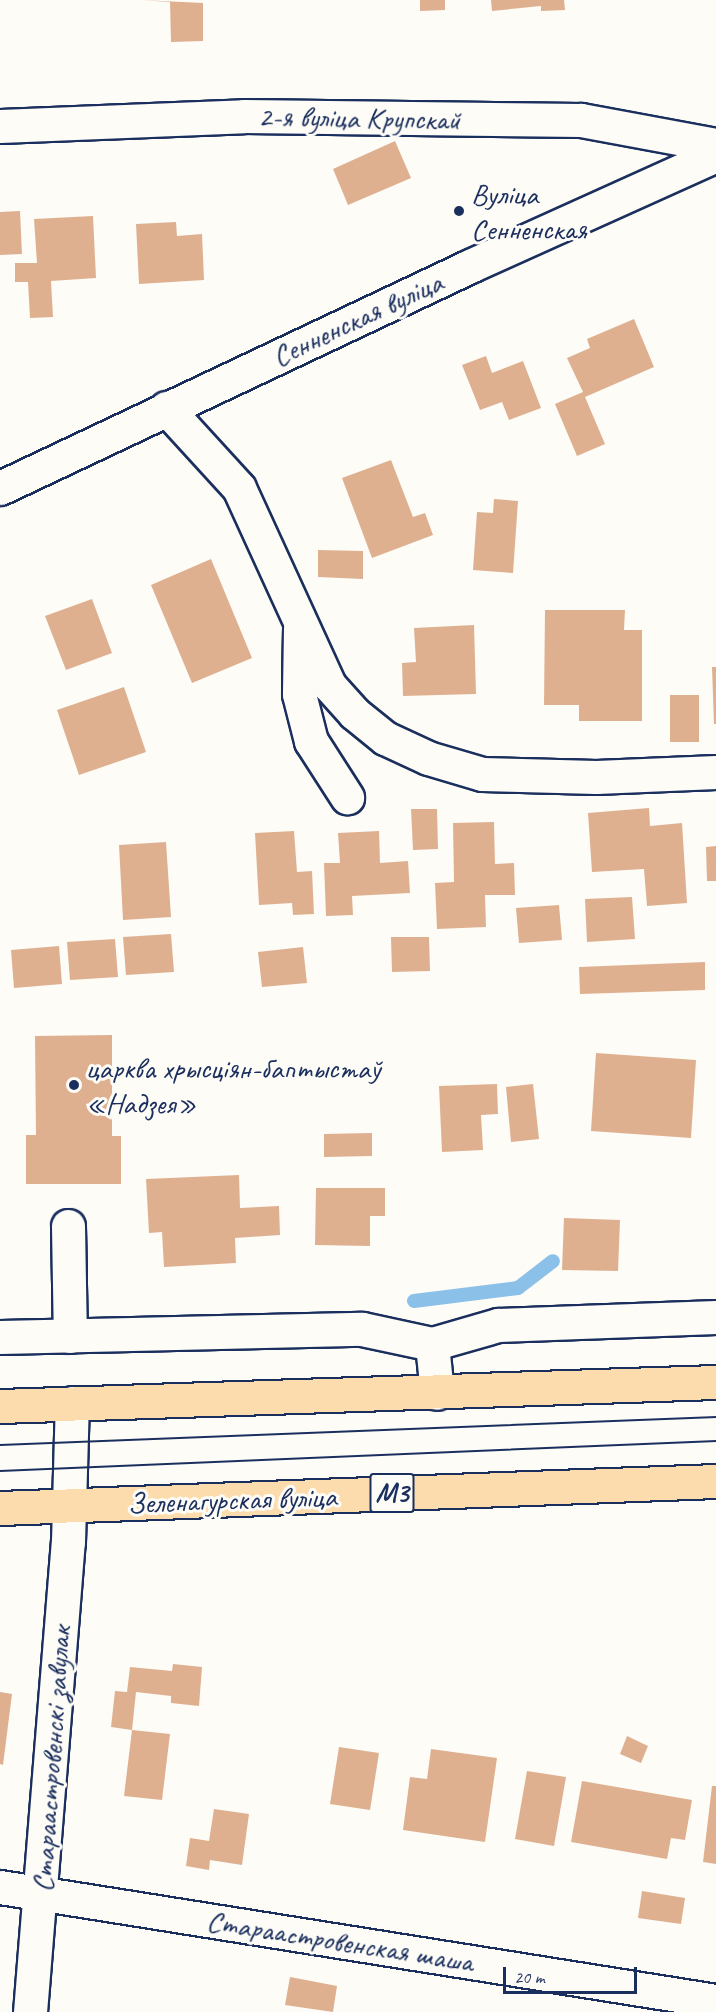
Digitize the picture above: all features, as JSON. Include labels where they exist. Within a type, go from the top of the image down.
[{"type":"main road","points":[[0,1406],[716,1382]]},
{"type":"main road","name":"Зеленагурская вуліца","points":[[0,1508],[716,1481]]},
{"type":"street","name":"2-я вуліца Крупскай","points":[[0,126],[244,116],[581,120],[716,145]]},
{"type":"street","name":"Сенненская вуліца","points":[[0,488],[166,408],[716,155]]},
{"type":"street","points":[[166,408],[239,488],[329,685],[354,713],[385,738],[428,758],[482,774],[596,777],[716,772]]},
{"type":"street","points":[[300,618],[299,694],[311,741],[347,797]]},
{"type":"street","points":[[68,1226],[70,1336]]},
{"type":"street","points":[[0,1337],[362,1329],[432,1344],[498,1325],[716,1317]]},
{"type":"street","points":[[432,1344],[437,1393]]},
{"type":"street","name":"Стараастровенскі завулак","points":[[30,2012],[69,1506],[72,1403]]},
{"type":"street","name":"Стараастровенская шаша","points":[[0,1887],[716,2001]]},
{"type":"building","points":[[141,0],[203,3],[203,41],[171,42],[170,2]]},
{"type":"building","points":[[420,0],[445,0],[445,10],[420,11]]},
{"type":"building","points":[[491,0],[564,0],[565,10],[541,11],[541,6],[492,11]]},
{"type":"building","points":[[395,141],[411,178],[348,205],[333,169]]},
{"type":"building","points":[[20,211],[22,254],[0,255],[0,212]]},
{"type":"building","points":[[93,216],[96,278],[51,281],[53,317],[30,318],[28,282],[15,282],[15,263],[37,263],[34,219]]},
{"type":"building","points":[[176,222],[177,236],[202,234],[204,280],[139,284],[136,224]]},
{"type":"building","points":[[634,319],[654,367],[585,397],[605,444],[577,456],[555,404],[583,392],[567,358],[590,348],[587,339]]},
{"type":"building","points":[[486,356],[492,373],[523,361],[541,408],[509,420],[502,402],[480,410],[462,365]]},
{"type":"building","points":[[391,460],[413,517],[425,513],[433,535],[372,558],[342,478]]},
{"type":"building","points":[[494,499],[518,501],[513,573],[473,570],[477,512],[493,513]]},
{"type":"building","points":[[318,550],[363,551],[363,579],[318,577]]},
{"type":"building","points":[[211,559],[252,658],[192,683],[151,585]]},
{"type":"building","points":[[92,599],[112,653],[66,670],[45,616]]},
{"type":"building","points":[[545,610],[625,610],[624,630],[642,630],[642,721],[579,721],[579,705],[544,705]]},
{"type":"building","points":[[474,625],[476,694],[403,696],[402,663],[416,662],[414,628]]},
{"type":"building","points":[[712,667],[716,667],[716,724],[714,724]]},
{"type":"building","points":[[124,687],[146,752],[79,775],[57,710]]},
{"type":"building","points":[[670,695],[699,695],[699,742],[670,742]]},
{"type":"building","points":[[649,808],[650,826],[682,823],[687,903],[647,906],[644,869],[592,872],[588,813]]},
{"type":"building","points":[[411,809],[437,809],[438,849],[413,850]]},
{"type":"building","points":[[494,822],[495,864],[514,863],[515,895],[485,895],[486,927],[437,929],[435,883],[454,882],[453,823]]},
{"type":"building","points":[[294,831],[297,872],[312,871],[314,914],[293,915],[292,903],[259,905],[255,833]]},
{"type":"building","points":[[379,831],[380,863],[408,861],[410,893],[352,896],[353,915],[326,916],[324,863],[340,863],[338,833]]},
{"type":"building","points":[[166,842],[171,917],[123,920],[119,845]]},
{"type":"building","points":[[716,846],[716,881],[707,881],[706,847]]},
{"type":"building","points":[[632,897],[635,939],[587,942],[585,899]]},
{"type":"building","points":[[559,905],[562,940],[519,943],[516,908]]},
{"type":"building","points":[[171,934],[174,972],[126,975],[123,937]]},
{"type":"building","points":[[391,937],[429,937],[430,971],[392,972]]},
{"type":"building","points":[[115,939],[118,977],[70,980],[67,942]]},
{"type":"building","points":[[59,946],[62,984],[14,988],[11,950]]},
{"type":"building","points":[[303,947],[307,983],[262,987],[258,952]]},
{"type":"building","points":[[705,962],[705,990],[580,994],[579,967]]},
{"type":"building","name":"царква хрысціян-баптыстаў «Надзея»","points":[[112,1035],[112,1136],[121,1136],[121,1184],[26,1184],[26,1135],[36,1135],[35,1036]]},
{"type":"building","points":[[596,1053],[696,1060],[691,1138],[591,1131]]},
{"type":"building","points":[[497,1084],[498,1114],[481,1115],[483,1150],[442,1152],[439,1086]]},
{"type":"building","points":[[533,1084],[539,1139],[511,1142],[506,1087]]},
{"type":"building","points":[[372,1133],[372,1156],[324,1157],[324,1134]]},
{"type":"building","points":[[239,1175],[240,1208],[279,1206],[280,1235],[235,1238],[236,1263],[164,1267],[162,1232],[149,1233],[146,1179]]},
{"type":"building","points":[[316,1188],[385,1188],[385,1216],[370,1216],[370,1246],[315,1245]]},
{"type":"building","points":[[564,1218],[620,1220],[618,1271],[562,1270]]},
{"type":"building","points":[[173,1664],[202,1667],[199,1706],[171,1703],[171,1696],[136,1692],[132,1730],[111,1727],[115,1691],[127,1692],[130,1667],[172,1671]]},
{"type":"building","points":[[0,1692],[12,1694],[3,1765],[0,1764]]},
{"type":"building","points":[[132,1730],[170,1734],[162,1800],[124,1796]]},
{"type":"building","points":[[627,1736],[648,1746],[641,1763],[620,1754]]},
{"type":"building","points":[[339,1747],[379,1753],[370,1810],[330,1804]]},
{"type":"building","points":[[431,1749],[497,1758],[485,1842],[403,1830],[410,1777],[427,1779]]},
{"type":"building","points":[[527,1771],[566,1777],[554,1846],[515,1839]]},
{"type":"building","points":[[582,1781],[692,1800],[685,1840],[671,1838],[667,1859],[571,1842]]},
{"type":"building","points":[[712,1786],[716,1786],[716,1864],[703,1862]]},
{"type":"building","points":[[214,1809],[249,1814],[242,1865],[210,1860],[209,1870],[186,1866],[190,1838],[209,1841]]},
{"type":"building","points":[[642,1891],[685,1898],[681,1924],[638,1918]]},
{"type":"building","points":[[290,1977],[337,1986],[333,2012],[285,2005]]},
{"type":"waterway","points":[[414,1301],[518,1288],[553,1261]]},
{"type":"tram line","points":[[0,1445],[716,1417]]},
{"type":"tram line","points":[[0,1471],[716,1441]]},
{"type":"place","name":"Вуліца Сенненская","points":[[459,211]]},
{"type":"place","name":"царква хрысціян-баптыстаў «Надзея»","points":[[74,1085]]}]
